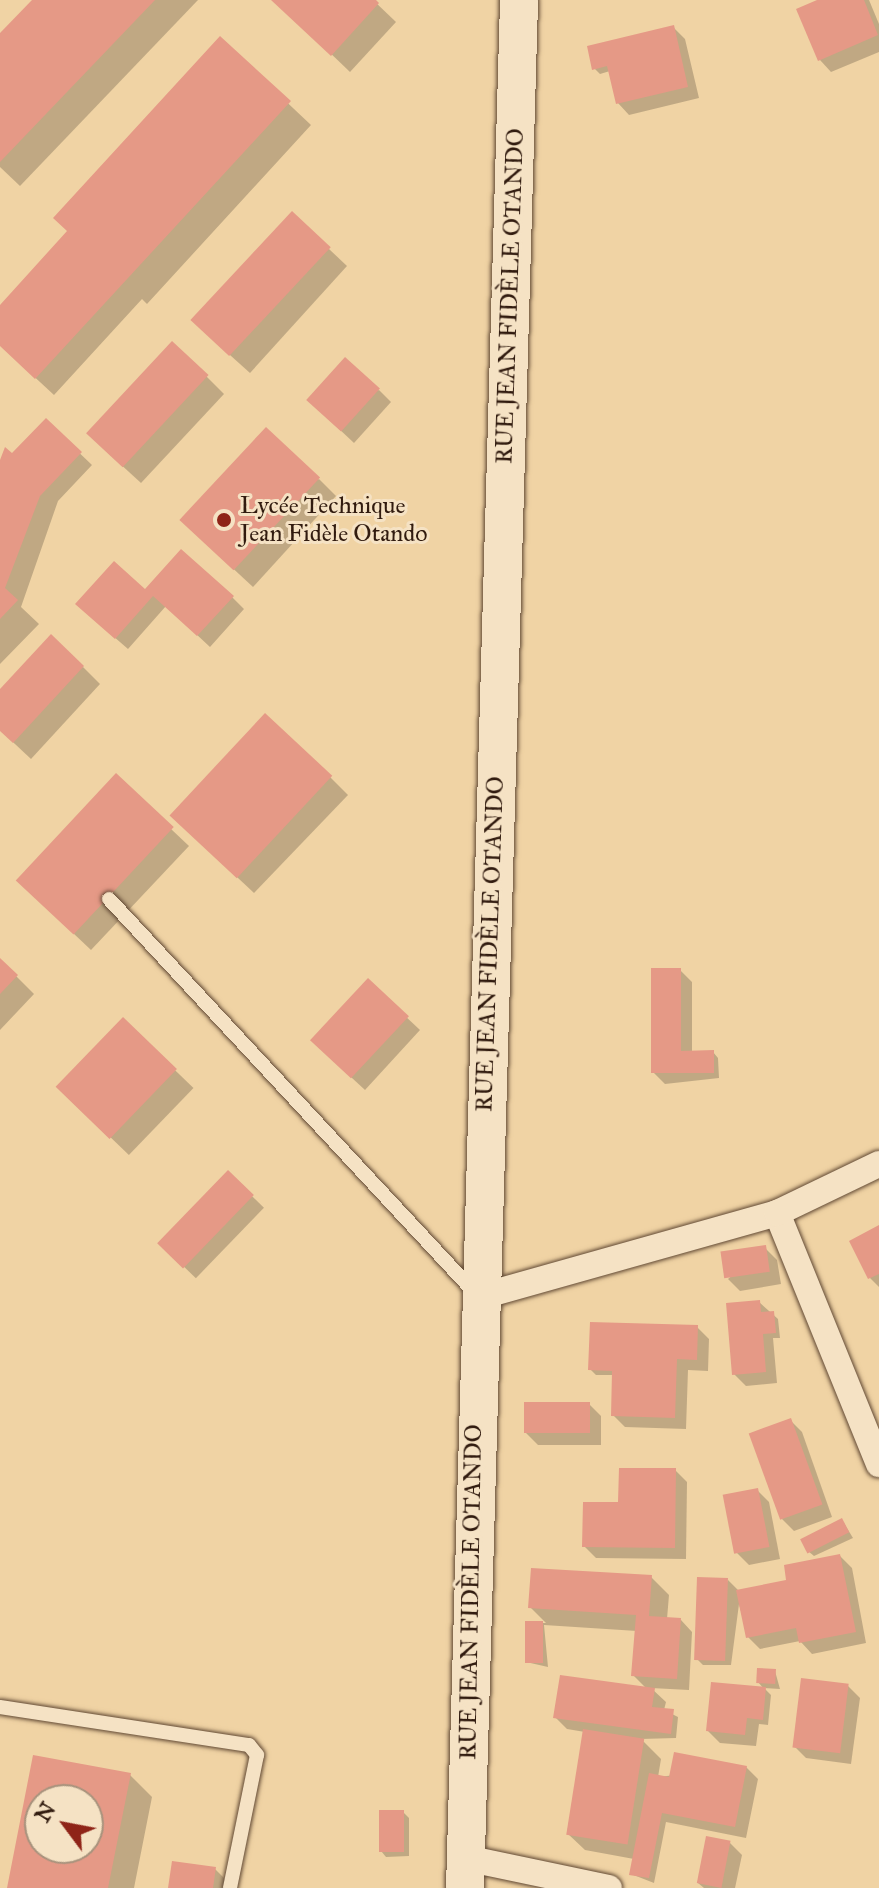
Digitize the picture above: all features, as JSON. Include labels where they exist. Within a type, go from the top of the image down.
[{"type":"street","name":"RUE JEAN FIDÈLE OTANDO","points":[[465,1873],[479,1297],[519,0]]},
{"type":"street","points":[[479,1297],[777,1213],[879,1164]]},
{"type":"street","points":[[777,1213],[879,1464]]},
{"type":"street","points":[[465,1873],[609,1888]]},
{"type":"lane","points":[[109,899],[479,1297]]},
{"type":"lane","points":[[0,1707],[249,1745],[257,1755],[230,1888]]},
{"type":"building","points":[[32,0],[155,0],[0,162],[0,33]]},
{"type":"building","points":[[271,0],[376,0],[379,3],[331,56]]},
{"type":"building","points":[[817,0],[864,0],[878,35],[818,61],[796,9]]},
{"type":"building","points":[[674,25],[688,87],[616,104],[607,66],[592,70],[587,46]]},
{"type":"building","points":[[220,36],[291,101],[35,379],[0,346],[0,305],[67,231],[53,218]]},
{"type":"building","points":[[292,211],[331,247],[229,356],[190,320]]},
{"type":"building","points":[[172,341],[209,375],[123,467],[86,433]]},
{"type":"building","points":[[345,357],[380,388],[341,432],[306,400]]},
{"type":"building","points":[[46,418],[82,452],[40,496],[5,588],[18,600],[0,619],[0,460],[5,447],[12,453]]},
{"type":"building","points":[[266,427],[320,477],[234,570],[179,520]]},
{"type":"building","points":[[181,549],[234,596],[197,636],[153,596],[115,639],[75,604],[114,561],[145,589]]},
{"type":"building","points":[[51,634],[84,666],[13,743],[0,731],[0,689]]},
{"type":"building","points":[[265,713],[332,776],[237,878],[170,815]]},
{"type":"building","points":[[116,773],[174,827],[74,934],[16,881]]},
{"type":"building","points":[[0,958],[18,975],[0,994]]},
{"type":"building","points":[[651,968],[681,968],[681,1051],[714,1050],[714,1073],[651,1073]]},
{"type":"building","points":[[368,978],[409,1016],[351,1078],[310,1040]]},
{"type":"building","points":[[123,1017],[177,1069],[110,1139],[56,1087]]},
{"type":"building","points":[[228,1170],[254,1195],[183,1268],[157,1243]]},
{"type":"building","points":[[879,1225],[879,1274],[868,1279],[849,1241]]},
{"type":"building","points":[[766,1245],[770,1272],[724,1278],[720,1251]]},
{"type":"building","points":[[760,1300],[761,1312],[774,1311],[776,1333],[763,1334],[766,1372],[732,1375],[726,1303]]},
{"type":"building","points":[[590,1322],[698,1325],[697,1360],[677,1359],[675,1418],[611,1416],[612,1371],[588,1370]]},
{"type":"building","points":[[524,1402],[590,1402],[590,1433],[524,1433]]},
{"type":"building","points":[[791,1418],[822,1504],[780,1520],[749,1433]]},
{"type":"building","points":[[619,1468],[676,1468],[675,1548],[582,1547],[583,1502],[618,1502]]},
{"type":"building","points":[[758,1488],[769,1547],[734,1554],[723,1495]]},
{"type":"building","points":[[842,1518],[849,1532],[807,1554],[800,1539]]},
{"type":"building","points":[[840,1554],[856,1632],[799,1643],[796,1628],[746,1638],[736,1590],[786,1580],[784,1565]]},
{"type":"building","points":[[531,1568],[652,1575],[649,1616],[681,1618],[677,1679],[631,1676],[636,1615],[528,1608]]},
{"type":"building","points":[[697,1577],[728,1578],[725,1661],[694,1660]]},
{"type":"building","points":[[525,1621],[543,1621],[543,1663],[525,1663]]},
{"type":"building","points":[[757,1668],[776,1669],[775,1684],[756,1683]]},
{"type":"building","points":[[560,1675],[655,1688],[652,1707],[674,1709],[671,1734],[553,1718]]},
{"type":"building","points":[[801,1678],[849,1684],[840,1753],[792,1747]]},
{"type":"building","points":[[711,1682],[766,1687],[763,1720],[747,1718],[745,1735],[706,1731]]},
{"type":"building","points":[[583,1729],[644,1739],[627,1844],[566,1835]]},
{"type":"building","points":[[674,1752],[747,1766],[735,1827],[662,1813],[649,1878],[629,1875],[649,1773],[669,1777]]},
{"type":"building","points":[[33,1755],[131,1773],[108,1888],[7,1888],[24,1801],[24,1864],[104,1864],[104,1784],[27,1784]]},
{"type":"building","points":[[379,1810],[404,1810],[404,1852],[379,1852]]},
{"type":"building","points":[[706,1836],[731,1841],[721,1888],[697,1883]]},
{"type":"building","points":[[172,1861],[216,1867],[213,1888],[168,1888]]},
{"type":"place","name":"Lycée Technique Jean Fidèle Otando","points":[[224,520]]}]
